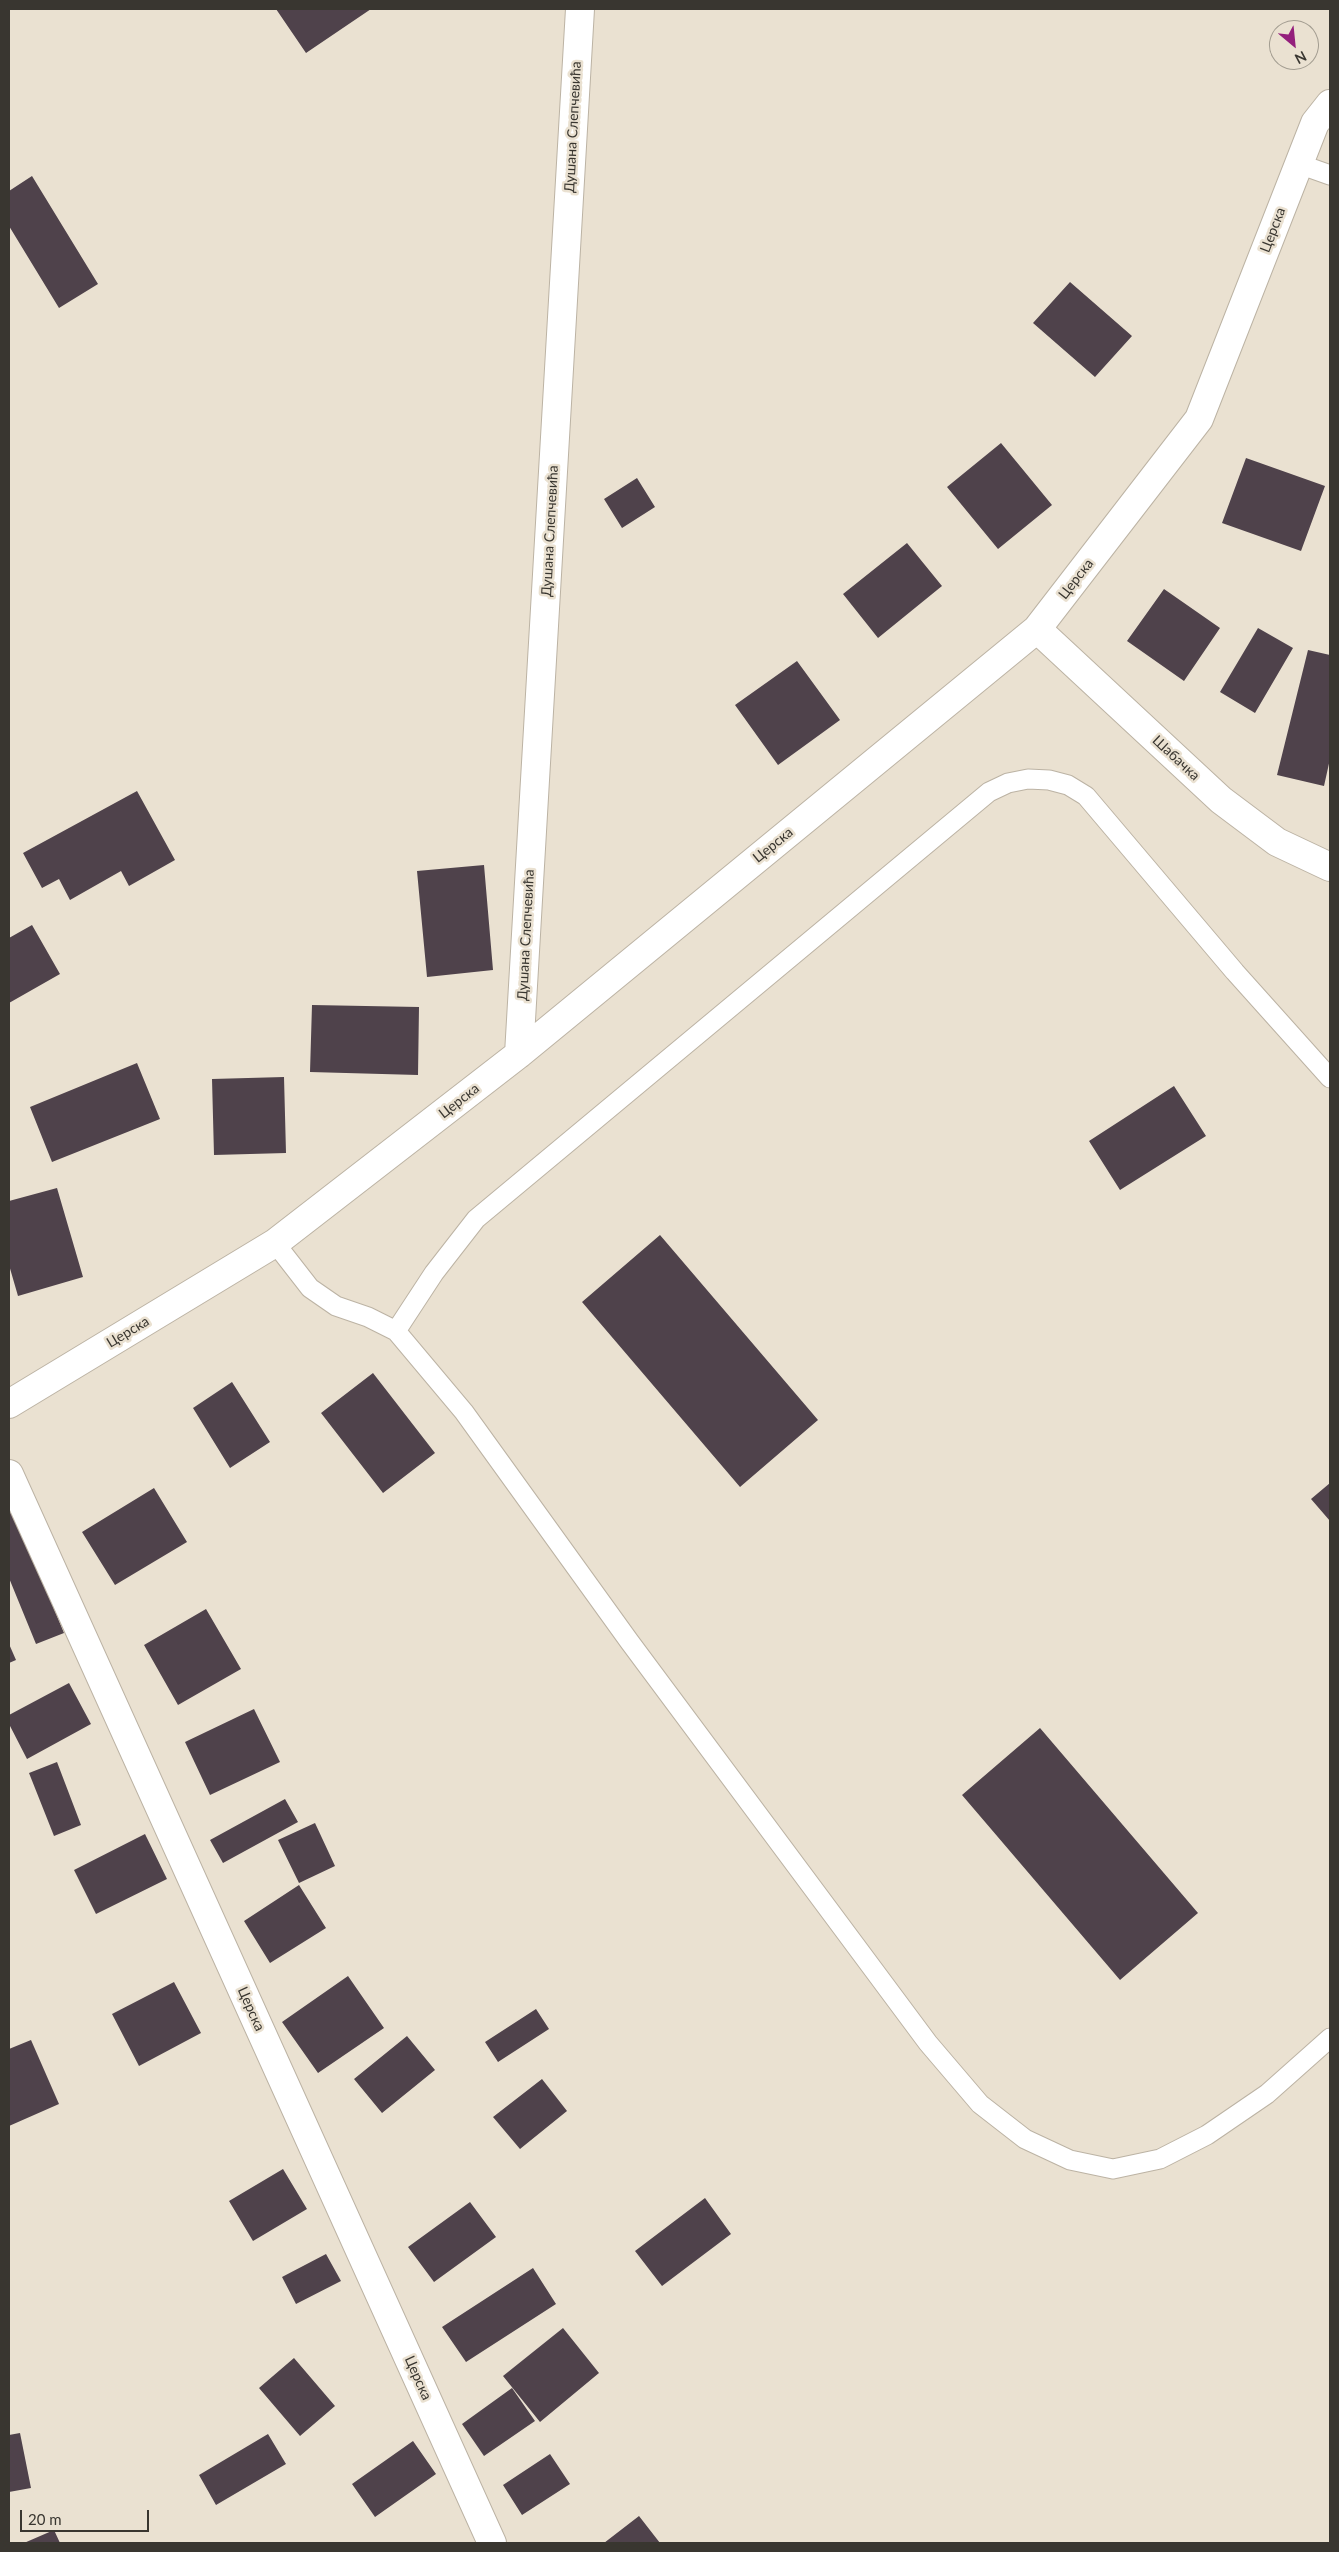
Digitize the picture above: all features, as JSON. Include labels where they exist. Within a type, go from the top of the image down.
[{"type":"street","name":"Душана Слепчевића","points":[[519,1054],[580,9]]},
{"type":"street","name":"Церска","points":[[9,1404],[275,1243],[519,1054],[1037,629],[1199,419],[1315,123],[1330,104]]},
{"type":"street","name":"Шабачка","points":[[1037,629],[1221,800],[1277,842],[1330,866]]},
{"type":"street","name":"Церска","points":[[9,1474],[492,2543]]},
{"type":"lane","points":[[1299,164],[1330,175]]},
{"type":"lane","points":[[396,1331],[434,1273],[476,1219],[990,792],[1008,783],[1028,779],[1049,780],[1068,785],[1086,796],[1235,972],[1330,1078]]},
{"type":"lane","points":[[275,1243],[310,1288],[336,1306],[368,1317],[396,1331],[464,1412],[629,1641],[928,2043],[980,2104],[1025,2139],[1070,2160],[1113,2169],[1160,2159],[1207,2135],[1267,2094],[1330,2038]]},
{"type":"building","points":[[276,9],[371,9],[306,53]]},
{"type":"building","points":[[32,176],[98,284],[59,308],[9,226],[9,191]]},
{"type":"building","points":[[1070,282],[1132,336],[1095,377],[1033,323]]},
{"type":"building","points":[[1001,443],[1052,505],[998,549],[947,487]]},
{"type":"building","points":[[1246,458],[1325,486],[1301,551],[1222,523]]},
{"type":"building","points":[[637,478],[655,507],[622,528],[604,499]]},
{"type":"building","points":[[907,543],[942,586],[878,638],[843,594]]},
{"type":"building","points":[[1164,589],[1220,628],[1184,681],[1127,641]]},
{"type":"building","points":[[1258,628],[1293,648],[1255,713],[1220,692]]},
{"type":"building","points":[[1308,650],[1330,655],[1330,759],[1324,786],[1277,775]]},
{"type":"building","points":[[797,661],[840,720],[778,765],[735,705]]},
{"type":"building","points":[[137,791],[175,860],[129,886],[121,871],[70,900],[59,879],[42,888],[23,853]]},
{"type":"building","points":[[484,865],[493,970],[427,977],[417,871]]},
{"type":"building","points":[[32,925],[60,974],[9,1003],[9,938]]},
{"type":"building","points":[[312,1005],[419,1007],[418,1075],[310,1072]]},
{"type":"building","points":[[137,1063],[160,1119],[52,1162],[30,1107]]},
{"type":"building","points":[[284,1077],[286,1153],[214,1155],[212,1079]]},
{"type":"building","points":[[1174,1086],[1206,1136],[1120,1190],[1089,1141]]},
{"type":"building","points":[[57,1188],[83,1277],[18,1296],[9,1265],[9,1201]]},
{"type":"building","points":[[660,1235],[818,1420],[740,1487],[582,1302]]},
{"type":"building","points":[[373,1373],[435,1453],[383,1493],[321,1413]]},
{"type":"building","points":[[232,1382],[270,1442],[230,1468],[193,1408]]},
{"type":"building","points":[[1330,1483],[1330,1521],[1311,1499]]},
{"type":"building","points":[[154,1488],[187,1542],[115,1585],[82,1532]]},
{"type":"building","points":[[13,1509],[64,1633],[36,1644],[9,1578],[9,1511]]},
{"type":"building","points":[[206,1609],[241,1669],[178,1705],[144,1645]]},
{"type":"building","points":[[9,1644],[16,1660],[9,1663]]},
{"type":"building","points":[[69,1683],[91,1724],[27,1759],[9,1724],[9,1715]]},
{"type":"building","points":[[254,1709],[280,1762],[210,1795],[185,1742]]},
{"type":"building","points":[[1040,1728],[1198,1913],[1120,1980],[962,1795]]},
{"type":"building","points":[[57,1762],[81,1825],[54,1836],[29,1773]]},
{"type":"building","points":[[285,1799],[298,1822],[223,1863],[210,1840]]},
{"type":"building","points":[[315,1823],[335,1866],[299,1883],[278,1840]]},
{"type":"building","points":[[145,1834],[167,1879],[96,1914],[74,1870]]},
{"type":"building","points":[[299,1885],[326,1928],[270,1963],[244,1921]]},
{"type":"building","points":[[348,1976],[384,2028],[318,2073],[282,2022]]},
{"type":"building","points":[[174,1982],[201,2033],[139,2066],[112,2014]]},
{"type":"building","points":[[536,2009],[549,2029],[498,2062],[485,2042]]},
{"type":"building","points":[[407,2036],[435,2070],[382,2113],[354,2079]]},
{"type":"building","points":[[31,2040],[59,2104],[9,2126],[9,2049]]},
{"type":"building","points":[[542,2079],[567,2111],[520,2149],[493,2117]]},
{"type":"building","points":[[283,2169],[307,2209],[253,2241],[229,2201]]},
{"type":"building","points":[[705,2198],[731,2234],[662,2286],[635,2251]]},
{"type":"building","points":[[470,2202],[496,2237],[434,2282],[408,2247]]},
{"type":"building","points":[[326,2254],[341,2281],[296,2304],[282,2277]]},
{"type":"building","points":[[533,2268],[556,2304],[466,2362],[442,2327]]},
{"type":"building","points":[[563,2328],[599,2373],[540,2422],[503,2376]]},
{"type":"building","points":[[294,2358],[335,2406],[300,2436],[259,2388]]},
{"type":"building","points":[[512,2388],[535,2421],[484,2456],[462,2424]]},
{"type":"building","points":[[20,2433],[31,2488],[9,2492],[9,2435]]},
{"type":"building","points":[[268,2434],[286,2464],[216,2505],[199,2475]]},
{"type":"building","points":[[413,2441],[436,2474],[375,2517],[352,2484]]},
{"type":"building","points":[[550,2454],[570,2484],[522,2515],[503,2485]]},
{"type":"building","points":[[639,2516],[660,2543],[604,2543]]},
{"type":"building","points":[[54,2530],[60,2543],[24,2543]]}]
